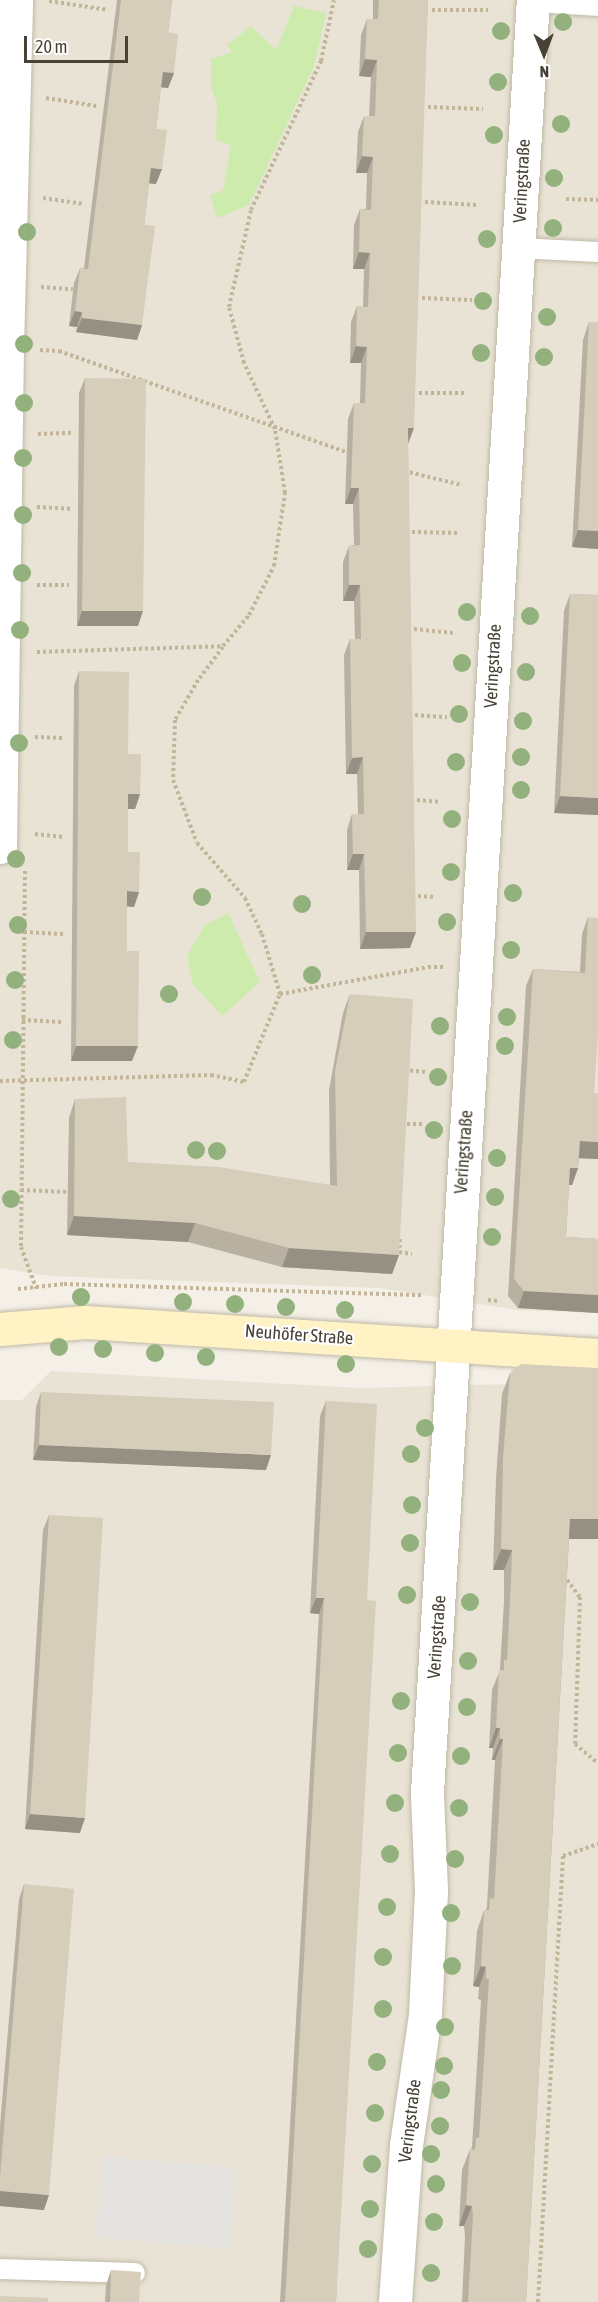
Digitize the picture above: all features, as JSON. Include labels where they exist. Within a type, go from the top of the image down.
[{"type":"street","points":[[13,840],[4,654],[7,348],[16,0]]},
{"type":"street","name":"Veringstraße","points":[[395,2302],[406,2145],[425,2014],[431,1890],[427,1793],[533,1]]},
{"type":"street","name":"Neuhöfer Straße","points":[[0,1329],[86,1322],[598,1355]]},
{"type":"lane","points":[[533,1],[598,6]]},
{"type":"lane","points":[[518,248],[598,252]]},
{"type":"lane","points":[[0,2269],[137,2273]]},
{"type":"path","points":[[47,0],[108,10]]},
{"type":"path","points":[[0,1081],[211,1075],[244,1082],[280,994],[262,934],[245,898],[197,843],[173,780],[176,720],[198,680],[249,615],[274,566],[285,493],[275,429],[244,363],[229,307],[251,210],[321,62],[334,0]]},
{"type":"path","points":[[432,10],[488,10]]},
{"type":"path","points":[[43,98],[96,106]]},
{"type":"path","points":[[428,107],[483,109]]},
{"type":"path","points":[[39,197],[84,204]]},
{"type":"path","points":[[566,199],[598,200]]},
{"type":"path","points":[[425,202],[477,205]]},
{"type":"path","points":[[36,286],[73,290]]},
{"type":"path","points":[[422,298],[472,300]]},
{"type":"path","points":[[7,348],[59,351],[275,429],[352,454]]},
{"type":"path","points":[[419,393],[466,393]]},
{"type":"path","points":[[32,434],[71,433]]},
{"type":"path","points":[[396,468],[429,479],[462,485]]},
{"type":"path","points":[[31,507],[70,509]]},
{"type":"path","points":[[412,532],[459,533]]},
{"type":"path","points":[[30,584],[69,585]]},
{"type":"path","points":[[414,629],[453,633]]},
{"type":"path","points":[[4,654],[223,646]]},
{"type":"path","points":[[415,715],[447,717]]},
{"type":"path","points":[[27,736],[64,738]]},
{"type":"path","points":[[417,800],[441,802]]},
{"type":"path","points":[[13,840],[64,837]]},
{"type":"path","points":[[418,896],[434,897]]},
{"type":"path","points":[[24,932],[63,934]]},
{"type":"path","points":[[280,994],[428,967],[475,966]]},
{"type":"path","points":[[22,1020],[62,1022]]},
{"type":"path","points":[[404,1070],[425,1072]]},
{"type":"path","points":[[400,1124],[423,1124]]},
{"type":"path","points":[[21,1190],[68,1192]]},
{"type":"path","points":[[393,1236],[400,1239],[399,1252],[412,1254]]},
{"type":"path","points":[[18,1289],[64,1284],[428,1295]]},
{"type":"path","points":[[567,1580],[580,1598],[575,1744],[598,1763]]},
{"type":"path","points":[[538,2302],[563,1856],[598,1844]]},
{"type":"shaded area","points":[[0,0],[598,0],[598,1313],[518,1310],[380,1288],[50,1276],[0,1268]]},
{"type":"shaded area","points":[[51,1371],[361,1388],[514,1384],[598,1389],[598,2302],[0,2302],[0,1400],[22,1400]]},
{"type":"shaded area","points":[[103,2156],[237,2168],[229,2249],[96,2237]]},
{"type":"green space","points":[[294,6],[326,13],[314,66],[249,205],[217,218],[210,195],[223,190],[231,145],[216,140],[217,103],[211,87],[211,59],[232,52],[227,45],[251,26],[276,50]]},
{"type":"green space","points":[[228,913],[260,982],[222,1016],[193,984],[187,956],[205,925]]},
{"type":"building","points":[[121,0],[172,0],[168,32],[178,34],[174,73],[163,72],[156,129],[167,130],[162,169],[151,168],[144,225],[155,226],[142,325],[82,318],[82,312],[75,311],[80,268],[88,269]]},
{"type":"building","points":[[379,0],[428,0],[414,428],[408,428],[416,932],[366,932],[364,854],[353,854],[352,814],[364,814],[363,757],[352,758],[350,639],[361,639],[360,585],[349,585],[349,546],[360,545],[359,488],[351,488],[354,403],[365,403],[367,347],[356,346],[357,306],[368,307],[370,253],[359,252],[360,209],[371,210],[373,157],[362,156],[364,116],[375,116],[377,60],[365,59],[367,19],[378,19]]},
{"type":"building","points":[[589,322],[598,322],[598,531],[578,530]]},
{"type":"building","points":[[85,378],[146,379],[143,611],[82,611]]},
{"type":"building","points":[[570,594],[598,595],[598,798],[560,796]]},
{"type":"building","points":[[79,671],[129,672],[128,754],[141,754],[140,794],[128,794],[128,852],[140,852],[139,892],[127,891],[127,951],[139,951],[138,1046],[76,1046]]},
{"type":"building","points":[[588,917],[598,918],[598,1034],[594,1093],[598,1093],[598,1142],[580,1141],[578,1168],[570,1168],[566,1237],[598,1239],[598,1295],[524,1291],[514,1279],[533,969],[585,973]]},
{"type":"building","points":[[350,994],[413,999],[399,1255],[289,1248],[195,1223],[74,1216],[75,1099],[126,1097],[128,1162],[219,1167],[337,1186],[335,1071]]},
{"type":"building","points":[[521,1364],[598,1368],[598,1519],[570,1519],[526,2302],[468,2302],[473,2216],[472,2206],[466,2205],[470,2149],[475,2150],[476,2138],[479,2138],[489,1979],[486,1979],[486,1967],[481,1966],[484,1910],[489,1910],[490,1898],[494,1899],[503,1739],[500,1739],[500,1728],[496,1728],[499,1670],[504,1670],[504,1660],[507,1660],[511,1580],[512,1550],[501,1549],[503,1457],[510,1373]]},
{"type":"building","points":[[41,1392],[274,1402],[271,1455],[39,1445]]},
{"type":"building","points":[[326,1401],[377,1404],[367,1600],[376,1601],[336,2302],[285,2302],[324,1598],[316,1598]]},
{"type":"building","points":[[49,1515],[103,1518],[85,1818],[30,1814]]},
{"type":"building","points":[[24,1884],[74,1889],[49,2195],[0,2191]]},
{"type":"building","points":[[111,2270],[141,2272],[139,2302],[110,2302]]},
{"type":"building","points":[[0,2296],[48,2298],[48,2302],[0,2302]]}]
